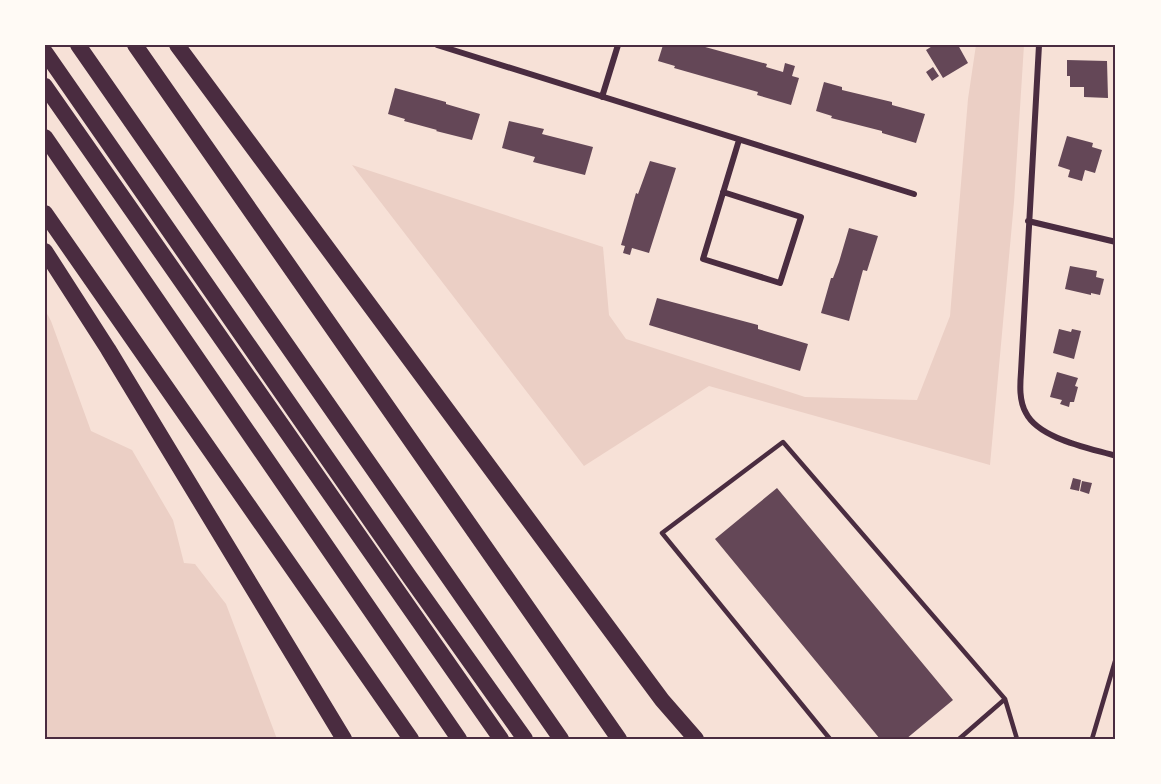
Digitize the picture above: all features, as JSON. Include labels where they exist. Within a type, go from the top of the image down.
[{"type":"highway","points":[[78,45],[561,739]]},
{"type":"highway","points":[[135,45],[619,739]]},
{"type":"highway","points":[[177,45],[648,680],[696,739]]},
{"type":"highway","points":[[45,52],[525,739]]},
{"type":"highway","points":[[45,86],[501,739]]},
{"type":"highway","points":[[45,137],[459,739]]},
{"type":"highway","points":[[45,213],[411,739]]},
{"type":"highway","points":[[45,251],[108,349],[344,739]]},
{"type":"street","points":[[437,45],[914,194]]},
{"type":"street","points":[[602,97],[618,45]]},
{"type":"street","points":[[1039,45],[1020,389],[1026,414],[1045,432],[1116,456]]},
{"type":"street","points":[[723,192],[801,217],[780,283],[703,259],[723,192],[739,140]]},
{"type":"street","points":[[1028,221],[1116,242]]},
{"type":"lane","points":[[830,739],[662,533],[783,442],[1005,699],[1017,739]]},
{"type":"lane","points":[[1092,739],[1116,658]]},
{"type":"lane","points":[[959,739],[1005,699]]},
{"type":"shaded area","points":[[976,45],[1024,45],[1014,202],[990,465],[709,386],[584,466],[352,165],[603,247],[609,315],[626,339],[805,397],[917,400],[950,316],[968,99]]},
{"type":"shaded area","points":[[45,310],[91,431],[132,450],[173,520],[184,563],[195,564],[226,604],[277,739],[45,739]]},
{"type":"building","points":[[663,45],[698,45],[767,64],[766,67],[783,72],[785,63],[795,66],[792,76],[799,78],[791,105],[757,95],[758,92],[674,68],[675,66],[658,61]]},
{"type":"building","points":[[934,45],[958,45],[968,63],[943,78],[926,50]]},
{"type":"building","points":[[1067,60],[1107,61],[1108,98],[1084,97],[1084,87],[1070,87]]},
{"type":"building","points":[[933,67],[939,76],[932,81],[926,72]]},
{"type":"building","points":[[824,82],[842,87],[842,90],[892,102],[892,105],[925,114],[916,143],[882,133],[882,131],[831,118],[832,116],[816,111]]},
{"type":"building","points":[[395,88],[480,114],[472,140],[436,131],[388,114]]},
{"type":"building","points":[[509,121],[544,129],[542,134],[593,147],[585,175],[533,162],[535,157],[502,148]]},
{"type":"building","points":[[1067,136],[1093,143],[1092,147],[1102,150],[1095,173],[1085,170],[1082,181],[1068,177],[1070,170],[1058,166]]},
{"type":"building","points":[[650,161],[676,168],[649,253],[632,248],[630,255],[623,253],[625,246],[621,245],[636,193],[638,194]]},
{"type":"building","points":[[849,228],[878,236],[867,271],[863,270],[849,321],[821,313]]},
{"type":"building","points":[[1070,266],[1097,271],[1096,277],[1104,279],[1100,295],[1065,289]]},
{"type":"building","points":[[657,298],[758,325],[758,329],[808,344],[800,371],[649,325]]},
{"type":"building","points":[[1059,329],[1071,332],[1072,329],[1081,331],[1074,359],[1053,353]]},
{"type":"building","points":[[1057,372],[1078,378],[1074,402],[1070,402],[1069,407],[1060,404],[1062,400],[1050,397]]},
{"type":"building","points":[[1073,478],[1081,480],[1079,491],[1070,489]]},
{"type":"building","points":[[1082,481],[1092,483],[1089,494],[1080,491]]},
{"type":"building","points":[[777,488],[953,700],[906,739],[880,739],[715,539]]}]
